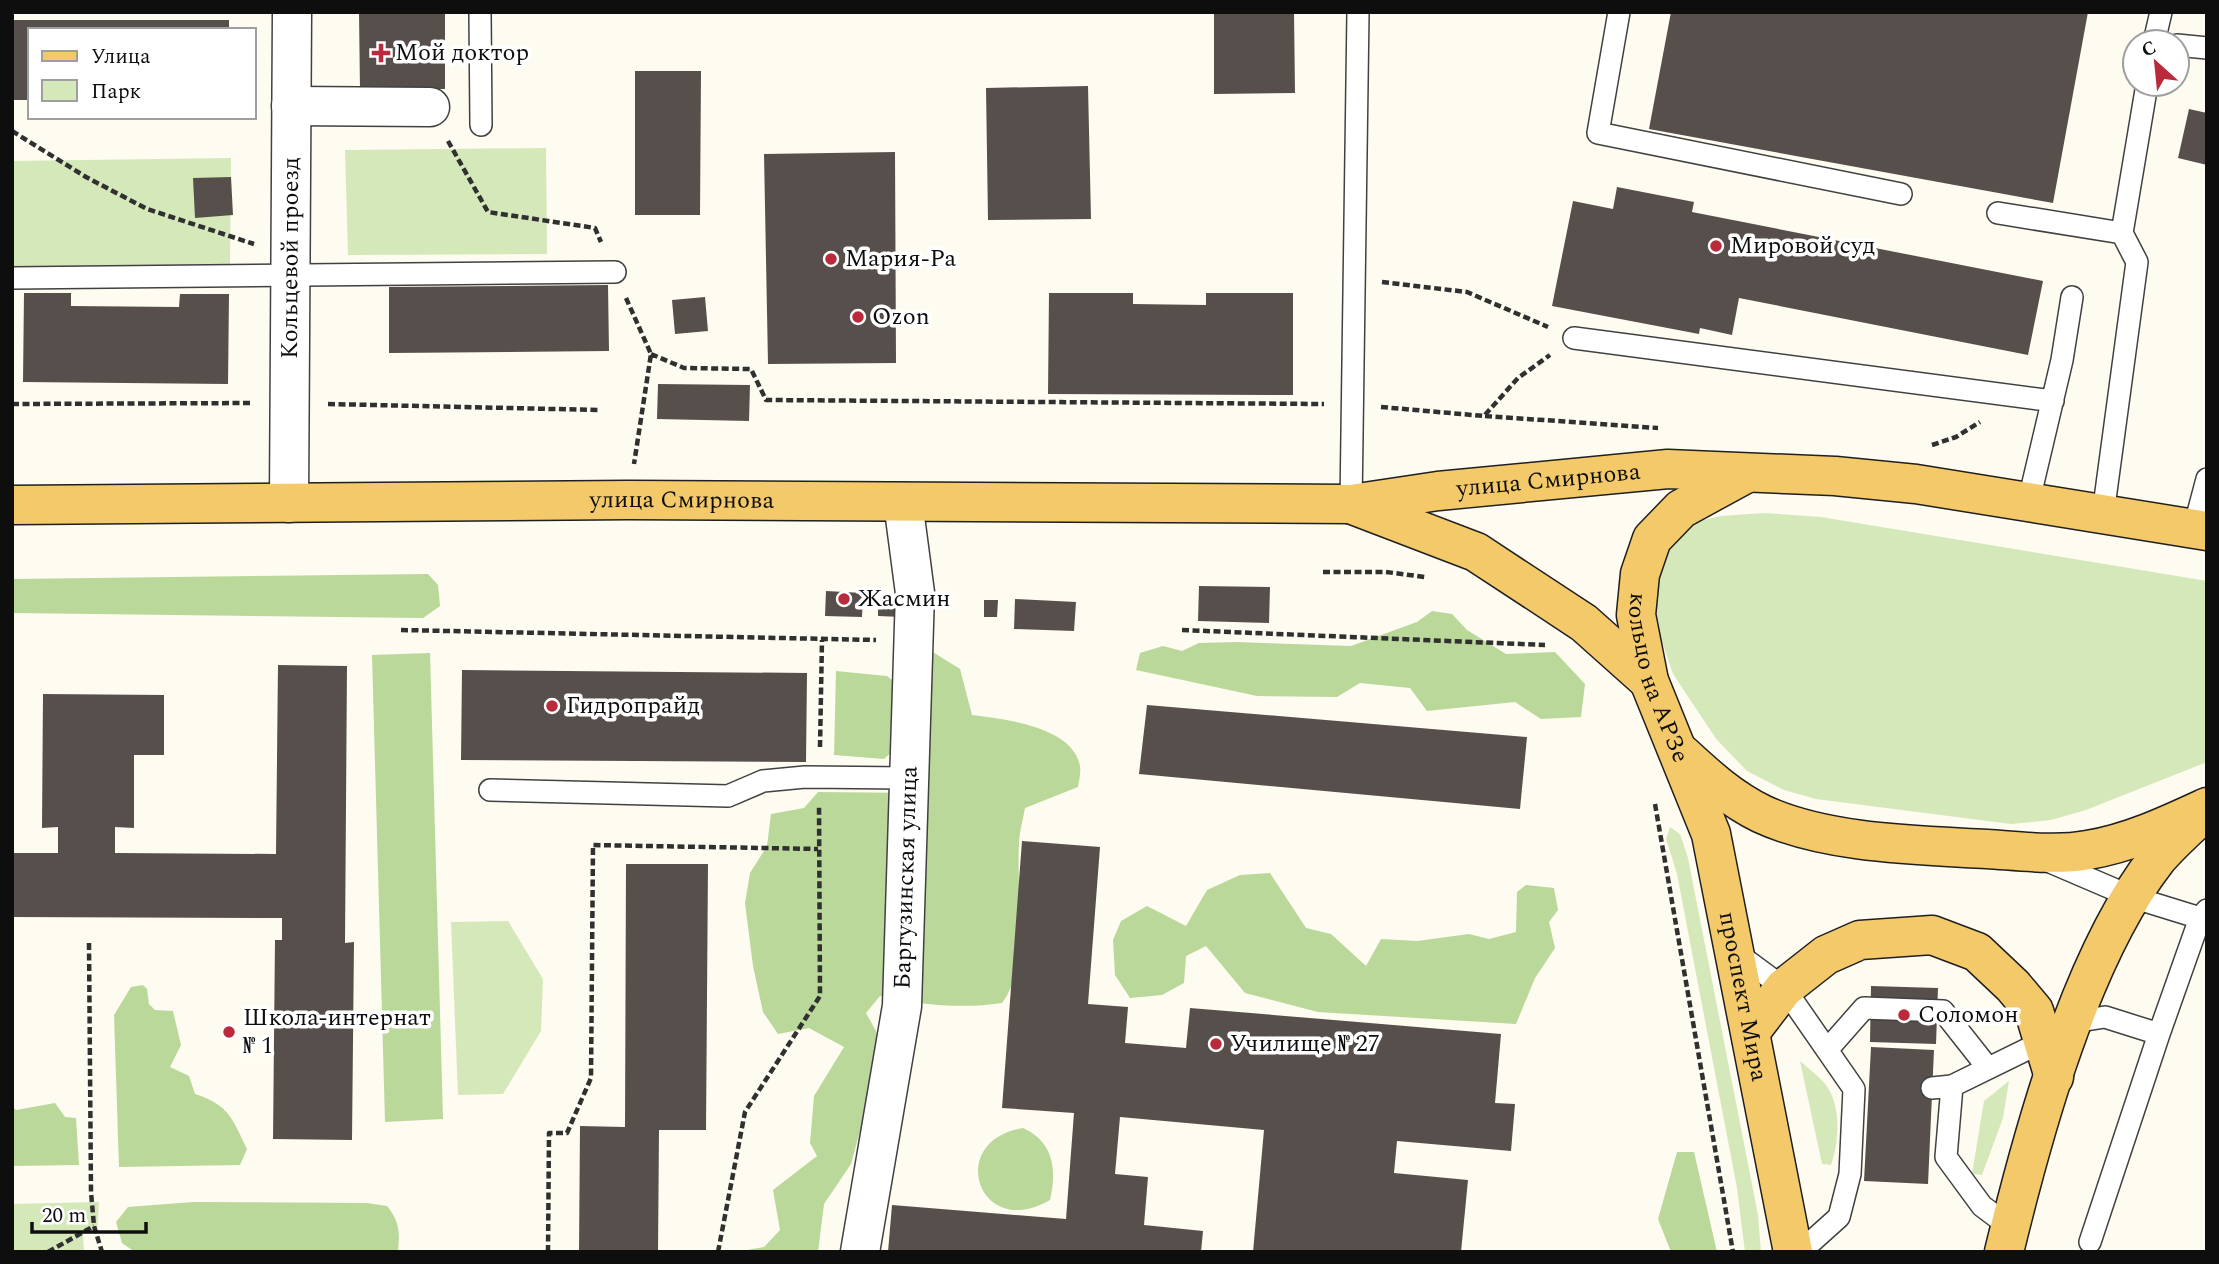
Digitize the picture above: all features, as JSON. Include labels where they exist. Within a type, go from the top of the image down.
[{"type":"main road","name":"улица Смирнова","points":[[12,505],[629,500],[1351,505],[1438,491],[1668,469],[1749,472]]},
{"type":"main road","points":[[1749,472],[1916,484],[2200,529]]},
{"type":"main road","name":"кольцо на АРЗе","points":[[1749,472],[1681,509],[1652,540],[1640,574],[1636,615],[1649,681],[1676,748],[1728,796],[1765,815],[1824,833],[1921,845],[2026,852],[2085,851],[2139,838],[2207,807]]},
{"type":"main road","name":"улица Смирнова","points":[[1351,505],[1476,552],[1584,623],[1649,681]]},
{"type":"main road","name":"проспект Мира","points":[[1676,748],[1711,834],[1793,1252]]},
{"type":"main road","points":[[2007,1239],[2054,1077],[2059,1032],[2132,897],[2158,859],[2207,807]]},
{"type":"main road","points":[[1751,1031],[1784,988],[1826,955],[1860,940],[1932,935],[1977,952],[2059,1032]]},
{"type":"street","name":"Кольцевой проезд","points":[[289,503],[292,12]]},
{"type":"street","points":[[291,106],[430,107]]},
{"type":"street","name":"Баргузинская улица","points":[[860,1252],[902,1006],[915,593],[903,502]]},
{"type":"lane","points":[[480,12],[481,125]]},
{"type":"lane","points":[[1351,505],[1358,12]]},
{"type":"lane","points":[[1619,12],[1598,133],[1901,194]]},
{"type":"lane","points":[[2103,514],[2137,262],[2122,233],[2145,98]]},
{"type":"lane","points":[[1998,213],[2122,233]]},
{"type":"lane","points":[[12,278],[290,266],[615,272]]},
{"type":"lane","points":[[2029,500],[2053,401],[2072,297]]},
{"type":"lane","points":[[1574,338],[2053,401]]},
{"type":"lane","points":[[2200,529],[2207,480]]},
{"type":"lane","points":[[490,790],[728,796],[763,781],[820,777],[908,778]]},
{"type":"lane","points":[[2026,852],[2132,897],[2203,914],[2090,1242]]},
{"type":"lane","points":[[1735,952],[1784,988],[1827,1050],[1861,1089],[1858,1152],[1839,1217],[1800,1252]]},
{"type":"lane","points":[[1827,1050],[1864,1008],[1943,1011],[1988,1068]]},
{"type":"lane","points":[[2007,1239],[1982,1206],[1937,1156],[1942,1087],[1988,1068],[2059,1032],[2105,1017],[2160,1034]]},
{"type":"path","points":[[12,131],[86,177],[147,209],[290,266]]},
{"type":"path","points":[[1354,278],[1467,292],[1574,338]]},
{"type":"path","points":[[651,354],[684,368],[751,369],[766,400],[1353,404],[1484,416],[1518,377],[1574,338]]},
{"type":"path","points":[[1323,572],[1386,572],[1439,579]]},
{"type":"path","points":[[401,630],[914,641]]},
{"type":"path","points":[[1182,630],[1547,645]]},
{"type":"path","points":[[820,777],[822,639]]},
{"type":"path","points":[[1653,792],[1733,1252]]},
{"type":"path","points":[[718,1252],[745,1112],[820,996],[819,817]]},
{"type":"path","points":[[548,1252],[549,1133],[567,1133],[591,1078],[593,845],[818,849]]},
{"type":"path","points":[[89,943],[94,1226],[102,1252]]},
{"type":"path","points":[[48,1252],[94,1226]]},
{"type":"green space","points":[[546,148],[547,254],[348,255],[345,150]]},
{"type":"green space","points":[[231,158],[230,268],[12,272],[12,161]]},
{"type":"green space","points":[[1764,513],[1821,517],[2207,581],[2207,762],[2086,810],[2051,820],[2011,824],[1816,799],[1784,790],[1747,771],[1717,740],[1673,674],[1659,633],[1654,590],[1673,534],[1691,523],[1721,516]]},
{"type":"green space","points":[[428,574],[438,585],[440,606],[423,618],[12,613],[12,579]]},
{"type":"green space","points":[[1432,611],[1452,614],[1467,630],[1506,654],[1555,652],[1585,684],[1581,717],[1541,719],[1515,702],[1427,711],[1410,688],[1360,683],[1337,697],[1257,696],[1136,670],[1140,653],[1163,646],[1182,651],[1199,643],[1351,646],[1417,622]]},
{"type":"green space","points":[[928,649],[960,669],[972,715],[1018,722],[1051,733],[1065,742],[1075,752],[1080,766],[1078,787],[1025,808],[1019,840],[1019,949],[1011,988],[1002,1003],[941,1005],[880,996],[866,1013],[876,1031],[881,1053],[851,1164],[824,1204],[818,1252],[735,1252],[764,1247],[780,1230],[773,1190],[817,1156],[810,1143],[814,1096],[844,1047],[809,1028],[778,1034],[763,1012],[753,966],[745,903],[750,873],[767,846],[771,814],[804,808],[818,792],[918,793]]},
{"type":"green space","points":[[430,653],[443,1119],[385,1122],[372,655]]},
{"type":"green space","points":[[836,671],[887,676],[902,688],[901,744],[884,759],[834,755]]},
{"type":"green space","points":[[1670,827],[1680,834],[1688,858],[1758,1215],[1761,1252],[1745,1252],[1737,1188],[1677,874],[1666,839]]},
{"type":"green space","points":[[1270,873],[1306,928],[1331,934],[1366,966],[1381,939],[1417,941],[1469,934],[1489,939],[1516,932],[1517,892],[1526,885],[1554,888],[1558,910],[1549,922],[1555,948],[1535,978],[1516,1024],[1318,1012],[1245,993],[1206,946],[1186,956],[1184,983],[1162,995],[1130,998],[1115,975],[1113,940],[1121,921],[1147,906],[1186,926],[1207,890],[1240,875]]},
{"type":"green space","points":[[508,921],[543,979],[541,1031],[503,1094],[458,1095],[451,922]]},
{"type":"green space","points":[[143,985],[147,989],[149,1004],[155,1010],[173,1011],[181,1045],[170,1067],[189,1076],[195,1094],[215,1103],[228,1114],[247,1149],[240,1165],[119,1167],[114,1015],[131,987]]},
{"type":"green space","points":[[1800,1061],[1825,1084],[1835,1106],[1837,1137],[1831,1165],[1822,1164]]},
{"type":"green space","points":[[2009,1081],[2003,1118],[1982,1175],[1972,1174],[1984,1101]]},
{"type":"green space","points":[[55,1103],[65,1117],[76,1118],[79,1165],[12,1166],[12,1106],[16,1110]]},
{"type":"green space","points":[[1023,1128],[1041,1141],[1051,1158],[1053,1178],[1050,1200],[1025,1209],[1004,1208],[989,1199],[980,1184],[978,1167],[984,1150],[999,1136]]},
{"type":"green space","points":[[1677,1152],[1694,1152],[1717,1252],[1671,1252],[1658,1219]]},
{"type":"green space","points":[[99,1202],[97,1232],[83,1234],[84,1252],[12,1252],[12,1204]]},
{"type":"green space","points":[[193,1202],[367,1203],[387,1206],[398,1226],[398,1250],[135,1252],[122,1243],[116,1222],[128,1207]]},
{"type":"building","points":[[359,12],[445,12],[445,89],[360,90]]},
{"type":"building","points":[[1214,12],[1294,12],[1295,93],[1214,94]]},
{"type":"building","points":[[1671,12],[2088,12],[2053,203],[1649,129]]},
{"type":"building","points":[[12,20],[229,20],[229,28],[28,28],[28,100],[12,100]]},
{"type":"building","points":[[635,71],[701,71],[700,215],[635,215]]},
{"type":"building","points":[[1088,86],[1091,219],[988,220],[986,88]]},
{"type":"building","points":[[2189,109],[2207,113],[2207,165],[2178,158]]},
{"type":"building","name":"Мария-Ра","points":[[895,152],[896,363],[768,364],[764,154]]},
{"type":"building","points":[[231,177],[233,215],[195,218],[193,178]]},
{"type":"building","name":"Мировой суд","points":[[1617,187],[1694,202],[1692,212],[2043,281],[2028,355],[1739,298],[1732,335],[1700,328],[1699,334],[1552,306],[1573,201],[1613,209]]},
{"type":"building","points":[[608,285],[609,351],[389,353],[389,287]]},
{"type":"building","points":[[24,293],[71,293],[71,306],[179,307],[180,294],[229,294],[228,384],[23,382]]},
{"type":"building","points":[[1049,293],[1133,293],[1133,304],[1206,305],[1206,293],[1293,293],[1293,395],[1048,394]]},
{"type":"building","points":[[705,297],[708,331],[675,334],[672,300]]},
{"type":"building","points":[[658,384],[750,385],[749,421],[657,419]]},
{"type":"building","points":[[1199,586],[1270,587],[1269,623],[1198,621]]},
{"type":"building","points":[[826,591],[863,593],[862,617],[825,616]]},
{"type":"building","points":[[878,599],[903,600],[902,617],[878,616]]},
{"type":"building","points":[[1015,599],[1076,602],[1074,631],[1014,629]]},
{"type":"building","points":[[984,600],[998,600],[997,617],[984,617]]},
{"type":"building","points":[[278,665],[347,666],[345,943],[354,942],[352,1140],[273,1139],[275,940],[282,940],[282,918],[12,917],[12,853],[58,853],[58,827],[42,828],[43,694],[164,695],[164,755],[134,755],[134,828],[115,827],[115,853],[276,854]]},
{"type":"building","points":[[462,670],[807,673],[806,762],[461,760]]},
{"type":"building","points":[[1147,705],[1527,737],[1520,809],[1139,774]]},
{"type":"building","points":[[1022,841],[1100,847],[1088,1004],[1128,1007],[1125,1043],[1186,1048],[1190,1008],[1501,1034],[1495,1103],[1515,1104],[1511,1151],[1397,1141],[1394,1173],[1468,1180],[1461,1252],[1253,1252],[1264,1130],[1120,1117],[1115,1174],[1148,1177],[1144,1225],[1203,1231],[1201,1252],[888,1252],[892,1205],[1066,1219],[1074,1113],[1002,1108]]},
{"type":"building","points":[[626,864],[708,864],[706,1130],[659,1130],[658,1252],[579,1252],[580,1126],[625,1127]]},
{"type":"building","name":"Соломон","points":[[1871,986],[1938,988],[1936,1044],[1870,1042]]},
{"type":"building","points":[[1871,1047],[1934,1050],[1928,1184],[1864,1181]]},
{"type":"place","name":"Мой доктор","points":[[381,53]]},
{"type":"place","name":"Мировой суд","points":[[1716,246]]},
{"type":"place","name":"Мария-Ра","points":[[831,259]]},
{"type":"place","name":"Ozon","points":[[858,317]]},
{"type":"place","name":"Жасмин","points":[[844,599]]},
{"type":"place","name":"Гидропрайд","points":[[552,706]]},
{"type":"place","name":"Соломон","points":[[1904,1015]]},
{"type":"place","name":"Школа-интернат № 1","points":[[229,1032]]},
{"type":"place","name":"Училище № 27","points":[[1216,1044]]}]
